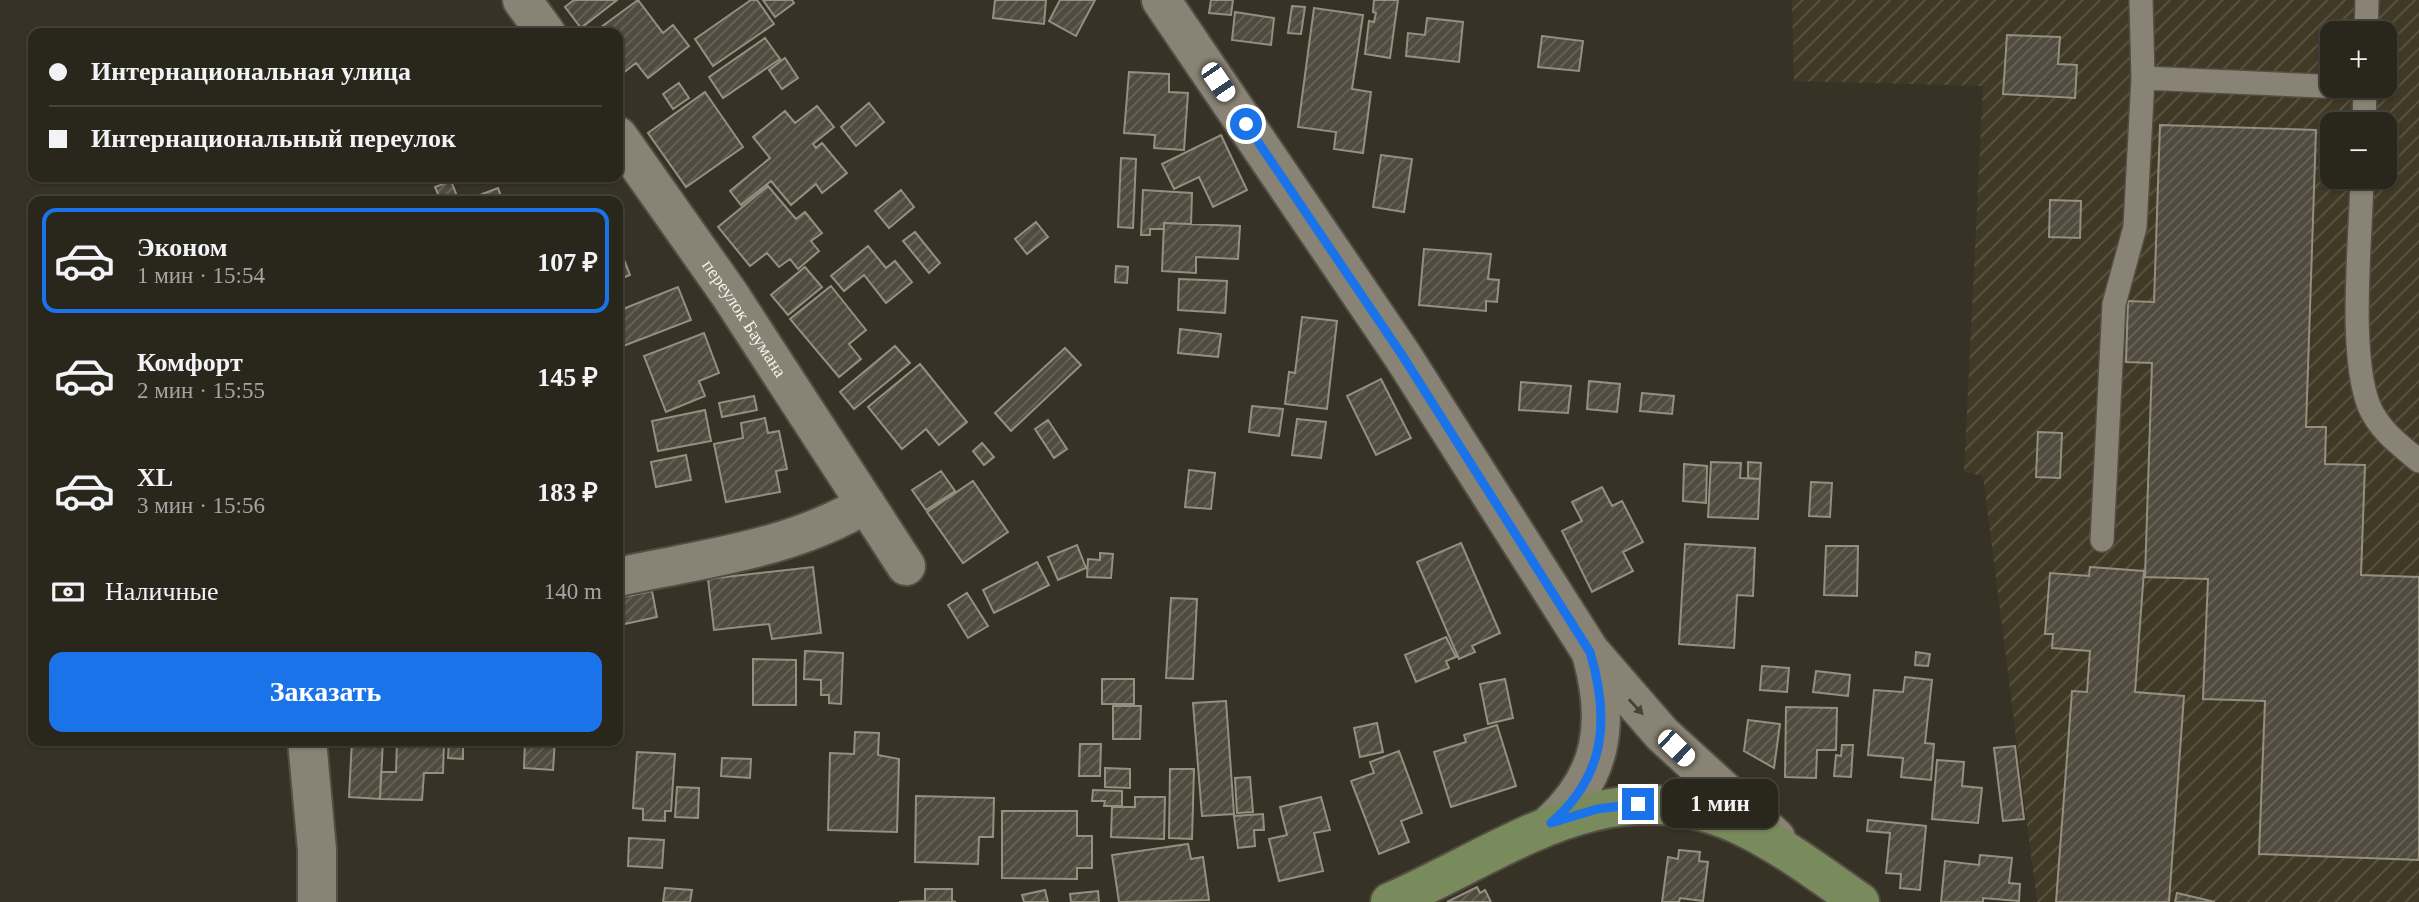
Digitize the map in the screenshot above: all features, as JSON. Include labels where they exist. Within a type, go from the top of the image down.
[{"type":"street","points":[[522,0],[542,28]]},
{"type":"street","points":[[1161,0],[1394,344],[1590,652],[1661,734],[1806,864]]},
{"type":"street","name":"переулок Баумана","points":[[623,143],[730,295],[906,566]]},
{"type":"street","points":[[623,577],[793,538],[839,520],[866,504]]},
{"type":"street","points":[[1551,823],[1571,805],[1593,769],[1601,707],[1590,652]]},
{"type":"street","points":[[308,746],[317,850],[317,902]]},
{"type":"street","points":[[1390,902],[1551,823],[1597,809],[1638,804],[1685,807],[1737,824],[1806,864],[1859,902]]},
{"type":"lane","points":[[2102,540],[2114,304],[2135,227],[2143,78],[2141,0]]},
{"type":"lane","points":[[2366,21],[2367,0]]},
{"type":"lane","points":[[2143,78],[2320,85]]},
{"type":"lane","points":[[2362,189],[2360,373],[2370,407],[2386,434],[2419,461]]},
{"type":"shaded area","points":[[1792,0],[2419,0],[2419,902],[2037,902],[1983,476],[1964,472],[1983,86],[1794,81]]},
{"type":"building","points":[[574,0],[617,0],[581,28],[565,7]]},
{"type":"building","points":[[638,0],[663,33],[673,25],[689,46],[648,78],[636,63],[623,73],[623,28],[600,28]]},
{"type":"building","points":[[751,0],[757,0],[774,24],[713,66],[695,39]]},
{"type":"building","points":[[763,0],[792,0],[794,3],[775,17]]},
{"type":"building","points":[[995,0],[1046,0],[1044,24],[993,18]]},
{"type":"building","points":[[1060,0],[1095,0],[1076,36],[1049,21]]},
{"type":"building","points":[[1211,0],[1233,0],[1231,15],[1209,13]]},
{"type":"building","points":[[1374,0],[1398,0],[1390,58],[1365,54],[1369,21],[1374,22],[1376,13],[1373,12]]},
{"type":"building","points":[[1292,6],[1305,7],[1301,34],[1288,33]]},
{"type":"building","points":[[1314,8],[1363,15],[1352,89],[1371,92],[1363,153],[1334,149],[1336,132],[1298,127]]},
{"type":"building","points":[[1235,12],[1274,18],[1271,45],[1232,40]]},
{"type":"building","points":[[1427,18],[1463,22],[1459,62],[1406,56],[1408,33],[1425,35]]},
{"type":"building","points":[[2007,35],[2060,37],[2058,64],[2077,65],[2075,98],[2003,94]]},
{"type":"building","points":[[1542,36],[1583,41],[1579,71],[1538,67]]},
{"type":"building","points":[[765,38],[780,59],[723,98],[709,77]]},
{"type":"building","points":[[785,58],[798,78],[782,89],[769,70]]},
{"type":"building","points":[[1129,72],[1169,74],[1169,92],[1188,93],[1184,150],[1154,148],[1155,135],[1124,133]]},
{"type":"building","points":[[679,83],[689,98],[673,109],[663,94]]},
{"type":"building","points":[[705,92],[743,147],[686,187],[648,133]]},
{"type":"building","points":[[869,103],[884,122],[856,146],[841,127]]},
{"type":"building","points":[[817,106],[834,127],[813,144],[816,148],[822,143],[847,173],[822,193],[816,184],[791,205],[771,181],[741,205],[730,191],[770,158],[753,137],[785,111],[795,123]]},
{"type":"building","points":[[2160,125],[2316,130],[2306,427],[2326,427],[2325,464],[2365,465],[2361,575],[2419,577],[2419,860],[2259,854],[2265,701],[2203,699],[2208,579],[2145,577],[2152,363],[2126,362],[2128,301],[2154,302]]},
{"type":"building","points":[[1221,135],[1247,190],[1213,207],[1199,177],[1174,189],[1162,164]]},
{"type":"building","points":[[1381,155],[1412,159],[1404,212],[1373,207]]},
{"type":"building","points":[[1121,158],[1136,159],[1133,228],[1118,227]]},
{"type":"building","points":[[451,182],[457,196],[439,196],[435,187]]},
{"type":"building","points":[[768,186],[796,219],[805,212],[822,233],[811,241],[819,251],[798,269],[790,259],[779,267],[767,253],[750,266],[718,227]]},
{"type":"building","points":[[498,188],[501,196],[477,196]]},
{"type":"building","points":[[901,190],[914,207],[889,228],[875,211]]},
{"type":"building","points":[[1143,190],[1192,193],[1191,224],[1164,223],[1164,229],[1150,229],[1150,235],[1141,235]]},
{"type":"building","points":[[2050,200],[2081,201],[2080,238],[2049,237]]},
{"type":"building","points":[[1036,222],[1048,237],[1027,254],[1015,239]]},
{"type":"building","points":[[1164,223],[1240,226],[1238,259],[1196,257],[1196,273],[1162,271]]},
{"type":"building","points":[[915,232],[940,263],[929,273],[903,241]]},
{"type":"building","points":[[868,246],[886,268],[895,261],[912,282],[886,303],[864,275],[844,291],[831,276]]},
{"type":"building","points":[[1424,249],[1491,254],[1488,279],[1499,280],[1497,302],[1486,301],[1486,311],[1419,305]]},
{"type":"building","points":[[623,257],[630,275],[623,278]]},
{"type":"building","points":[[1116,266],[1128,267],[1127,283],[1115,282]]},
{"type":"building","points":[[805,267],[822,287],[788,315],[771,295]]},
{"type":"building","points":[[1179,279],[1227,281],[1225,313],[1178,310]]},
{"type":"building","points":[[831,286],[866,330],[849,344],[861,359],[839,377],[790,319]]},
{"type":"building","points":[[678,287],[691,320],[623,346],[623,309]]},
{"type":"building","points":[[1302,317],[1337,321],[1327,409],[1285,404],[1289,372],[1295,373]]},
{"type":"building","points":[[1180,329],[1221,334],[1218,357],[1178,353]]},
{"type":"building","points":[[704,333],[719,373],[699,381],[705,396],[666,412],[644,356]]},
{"type":"building","points":[[895,346],[910,363],[854,409],[840,392]]},
{"type":"building","points":[[1065,348],[1081,365],[1011,431],[995,413]]},
{"type":"building","points":[[920,364],[967,422],[939,445],[926,429],[902,449],[868,407]]},
{"type":"building","points":[[1381,379],[1411,438],[1376,455],[1347,396]]},
{"type":"building","points":[[1589,381],[1620,384],[1617,412],[1587,409]]},
{"type":"building","points":[[1521,382],[1571,386],[1568,413],[1519,410]]},
{"type":"building","points":[[1642,393],[1674,396],[1672,414],[1640,411]]},
{"type":"building","points":[[754,396],[757,410],[722,417],[719,403]]},
{"type":"building","points":[[1252,406],[1283,409],[1279,436],[1249,432]]},
{"type":"building","points":[[705,410],[711,441],[658,451],[652,421]]},
{"type":"building","points":[[765,418],[768,433],[779,431],[787,469],[776,471],[780,492],[726,502],[714,444],[743,438],[741,423]]},
{"type":"building","points":[[1297,419],[1326,422],[1321,458],[1292,455]]},
{"type":"building","points":[[1048,420],[1067,449],[1054,458],[1035,429]]},
{"type":"building","points":[[2038,432],[2062,433],[2060,478],[2036,477]]},
{"type":"building","points":[[982,443],[994,457],[984,465],[973,451]]},
{"type":"building","points":[[686,455],[691,480],[656,487],[651,462]]},
{"type":"building","points":[[1711,462],[1741,463],[1740,478],[1760,479],[1758,519],[1708,517]]},
{"type":"building","points":[[1748,462],[1761,463],[1760,479],[1748,478]]},
{"type":"building","points":[[1684,464],[1707,466],[1706,503],[1683,501]]},
{"type":"building","points":[[1189,470],[1215,473],[1211,509],[1185,507]]},
{"type":"building","points":[[941,471],[955,491],[926,510],[912,490]]},
{"type":"building","points":[[973,481],[1008,532],[963,563],[927,512]]},
{"type":"building","points":[[1811,482],[1832,483],[1830,517],[1809,516]]},
{"type":"building","points":[[1602,487],[1612,506],[1622,501],[1643,542],[1623,552],[1633,571],[1592,592],[1562,531],[1582,521],[1572,502]]},
{"type":"building","points":[[1461,543],[1500,633],[1472,646],[1475,652],[1459,659],[1417,562]]},
{"type":"building","points":[[1685,544],[1755,548],[1753,596],[1737,595],[1734,648],[1679,644]]},
{"type":"building","points":[[1077,545],[1086,568],[1058,580],[1048,557]]},
{"type":"building","points":[[1826,546],[1858,546],[1857,596],[1824,595]]},
{"type":"building","points":[[1100,553],[1113,554],[1111,578],[1087,577],[1088,559],[1100,560]]},
{"type":"building","points":[[1037,562],[1049,585],[994,613],[983,590]]},
{"type":"building","points":[[813,567],[821,633],[772,639],[769,624],[714,630],[708,579]]},
{"type":"building","points":[[2090,567],[2144,571],[2135,692],[2184,696],[2169,902],[2056,902],[2072,691],[2087,692],[2090,651],[2052,648],[2053,634],[2045,634],[2050,573],[2089,576]]},
{"type":"building","points":[[652,591],[657,617],[623,624],[623,597]]},
{"type":"building","points":[[967,593],[988,626],[968,638],[948,605]]},
{"type":"building","points":[[1171,598],[1197,599],[1193,679],[1166,678]]},
{"type":"building","points":[[1446,637],[1456,657],[1446,661],[1449,668],[1416,682],[1405,655]]},
{"type":"building","points":[[805,651],[843,653],[841,704],[829,703],[829,695],[821,695],[821,680],[804,679]]},
{"type":"building","points":[[1916,652],[1930,654],[1928,666],[1915,665]]},
{"type":"building","points":[[753,659],[796,660],[796,705],[753,705]]},
{"type":"building","points":[[1762,666],[1789,668],[1787,692],[1760,690]]},
{"type":"building","points":[[1816,671],[1850,675],[1848,696],[1813,692]]},
{"type":"building","points":[[1905,677],[1932,680],[1925,743],[1934,744],[1931,780],[1901,777],[1903,758],[1868,755],[1874,690],[1903,692]]},
{"type":"building","points":[[1102,679],[1134,679],[1134,704],[1102,704]]},
{"type":"building","points":[[1505,679],[1513,718],[1488,724],[1480,684]]},
{"type":"building","points":[[1226,701],[1234,814],[1202,816],[1193,703]]},
{"type":"building","points":[[1113,706],[1141,706],[1140,739],[1113,739]]},
{"type":"building","points":[[1786,707],[1837,708],[1836,750],[1817,750],[1816,778],[1785,777]]},
{"type":"building","points":[[1748,720],[1780,724],[1774,768],[1744,751]]},
{"type":"building","points":[[1377,723],[1383,752],[1360,757],[1354,728]]},
{"type":"building","points":[[1497,725],[1516,786],[1451,807],[1434,752],[1466,742],[1464,735]]},
{"type":"building","points":[[855,732],[879,733],[878,755],[899,759],[897,832],[828,830],[830,753],[854,754]]},
{"type":"building","points":[[1080,744],[1101,744],[1100,776],[1079,776]]},
{"type":"building","points":[[1842,745],[1853,745],[1851,777],[1834,776],[1836,755],[1841,756]]},
{"type":"building","points":[[352,746],[383,746],[380,799],[349,797]]},
{"type":"building","points":[[397,746],[444,746],[443,773],[424,773],[422,800],[380,799],[381,772],[396,772]]},
{"type":"building","points":[[449,746],[463,746],[463,759],[448,758]]},
{"type":"building","points":[[525,746],[555,746],[553,770],[524,768]]},
{"type":"building","points":[[2015,746],[2024,819],[2003,821],[1994,748]]},
{"type":"building","points":[[1399,751],[1422,813],[1401,821],[1409,842],[1379,854],[1351,781],[1374,773],[1370,762]]},
{"type":"building","points":[[637,752],[675,754],[671,811],[665,811],[665,821],[643,820],[643,809],[633,808]]},
{"type":"building","points":[[722,758],[751,759],[750,778],[721,776]]},
{"type":"building","points":[[1937,760],[1964,762],[1962,786],[1982,788],[1978,823],[1932,819]]},
{"type":"building","points":[[1105,768],[1130,769],[1130,788],[1105,787]]},
{"type":"building","points":[[1170,769],[1194,769],[1192,839],[1169,838]]},
{"type":"building","points":[[1250,777],[1253,812],[1237,813],[1235,778]]},
{"type":"building","points":[[677,787],[699,788],[698,818],[675,817]]},
{"type":"building","points":[[1093,790],[1122,791],[1122,806],[1104,806],[1105,801],[1092,801]]},
{"type":"building","points":[[916,796],[994,798],[993,837],[979,837],[978,864],[915,862]]},
{"type":"building","points":[[1135,797],[1165,797],[1164,839],[1111,837],[1112,807],[1135,807]]},
{"type":"building","points":[[1321,797],[1330,830],[1314,833],[1323,871],[1279,881],[1269,839],[1287,835],[1280,807]]},
{"type":"building","points":[[1002,811],[1077,811],[1077,836],[1092,836],[1092,868],[1077,868],[1077,879],[1002,878]]},
{"type":"building","points":[[1263,814],[1264,830],[1254,830],[1255,846],[1238,848],[1234,816]]},
{"type":"building","points":[[1868,820],[1926,826],[1920,890],[1900,888],[1901,874],[1886,873],[1890,833],[1867,831]]},
{"type":"building","points":[[629,838],[664,840],[662,868],[628,866]]},
{"type":"building","points":[[1188,844],[1191,859],[1203,857],[1209,900],[1119,902],[1112,855]]},
{"type":"building","points":[[1679,850],[1700,852],[1699,861],[1708,862],[1703,901],[1680,898],[1679,902],[1662,902],[1668,857],[1678,859]]},
{"type":"building","points":[[1980,855],[2012,858],[2009,883],[2020,884],[2019,901],[1983,898],[1983,902],[1941,902],[1945,861],[1979,865]]},
{"type":"building","points":[[1477,887],[1480,893],[1485,890],[1491,902],[1447,902]]},
{"type":"building","points":[[665,888],[692,890],[690,902],[663,902]]},
{"type":"building","points":[[925,889],[952,889],[952,901],[956,902],[899,902],[925,901]]},
{"type":"building","points":[[1045,890],[1048,902],[1024,902],[1022,895]]},
{"type":"building","points":[[1098,891],[1099,902],[1071,902],[1070,894]]},
{"type":"building","points":[[2177,893],[2215,902],[2175,902]]},
{"type":"route","points":[[1246,124],[1402,355],[1590,652],[1599,682],[1601,707],[1601,729],[1593,769],[1571,805],[1551,823],[1597,809],[1638,804]]}]
